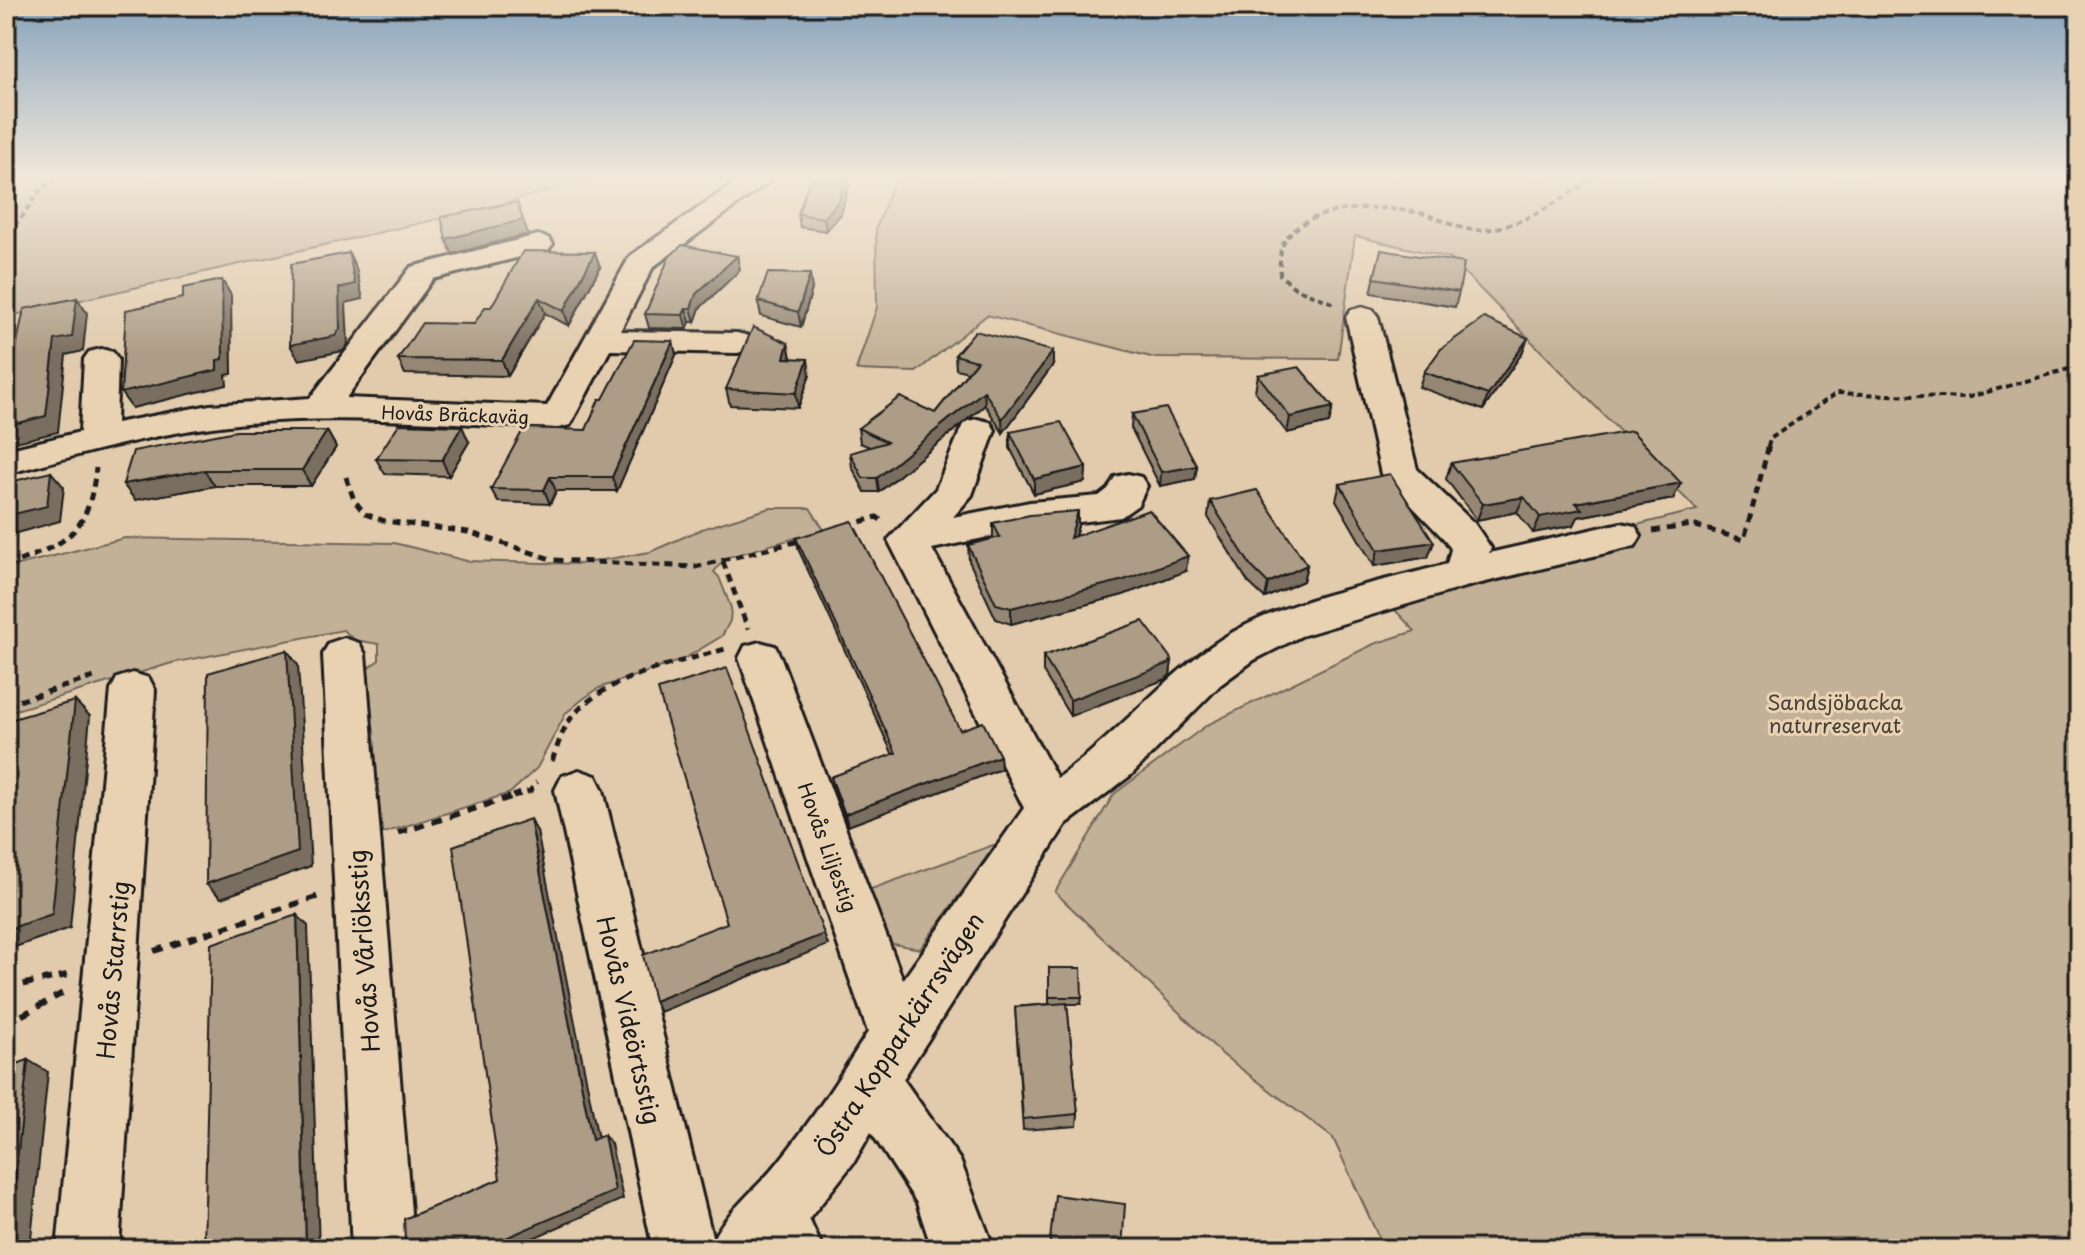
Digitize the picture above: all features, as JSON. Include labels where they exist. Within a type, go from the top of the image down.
[{"type":"street","name":"Hovås Bräckaväg","points":[[6,462],[200,417],[320,410],[558,417],[641,262],[676,238]]},
{"type":"street","points":[[320,410],[391,310],[422,273],[538,244]]},
{"type":"street","points":[[1362,317],[1400,474],[1471,548],[1464,573]]},
{"type":"street","points":[[598,340],[737,343]]},
{"type":"street","points":[[98,439],[101,359]]},
{"type":"street","points":[[908,540],[953,495],[977,430]]},
{"type":"street","points":[[908,540],[1030,515],[1108,508],[1117,505],[1128,486]]},
{"type":"street","name":"Östra Kopparkärrsvägen","points":[[768,1238],[1049,810],[1115,762],[1205,673],[1239,649],[1287,625],[1464,573],[1621,536]]},
{"type":"street","points":[[908,540],[1049,810]]},
{"type":"street","name":"Hovås Liljestig","points":[[756,649],[903,1124],[937,1179],[963,1249]]},
{"type":"street","name":"Hovås Vårlöksstig","points":[[344,654],[383,1249]]},
{"type":"street","name":"Hovås Starrstig","points":[[88,1249],[133,690]]},
{"type":"street","name":"Hovås Videörtsstig","points":[[579,790],[684,1249]]},
{"type":"path","points":[[1290,238],[1283,245],[1280,275],[1295,288],[1362,317]]},
{"type":"path","points":[[1621,536],[1692,525],[1744,540],[1770,439],[1837,393],[1966,398],[2079,366]]},
{"type":"path","points":[[6,566],[52,546],[85,525],[94,496],[98,439]]},
{"type":"path","points":[[346,477],[354,500],[365,514],[385,521],[468,532],[518,551],[554,560],[655,567],[723,562],[805,539]]},
{"type":"path","points":[[834,530],[877,517],[908,540]]},
{"type":"path","points":[[6,988],[113,965],[530,791],[552,760],[569,719],[592,700],[637,679],[756,649],[723,562]]},
{"type":"path","points":[[6,705],[109,672],[130,680],[133,690]]},
{"type":"green space","points":[[6,238],[357,238],[6,317]]},
{"type":"green space","points":[[876,238],[1355,238],[1338,359],[1155,358],[987,315],[916,372],[856,370],[877,307]]},
{"type":"green space","name":"Sandsjöbacka naturreservat","points":[[1362,238],[2079,238],[2079,1249],[1384,1249],[1333,1138],[1223,1055],[1055,892],[1114,794],[1207,725],[1374,644],[1415,631],[1376,590],[1697,510],[1450,258]]},
{"type":"green space","points":[[770,508],[810,508],[824,530],[725,558],[714,572],[731,608],[730,621],[722,636],[682,660],[599,688],[583,699],[566,713],[537,768],[510,793],[365,839],[357,676],[379,660],[379,644],[355,640],[343,630],[172,663],[6,713],[6,568],[125,538],[394,543],[467,561],[579,564],[650,552],[702,529]]},
{"type":"green space","points":[[996,844],[920,949],[888,943],[860,893]]},
{"type":"building","points":[[682,245],[737,256],[696,294],[691,308],[686,308],[683,315],[645,314],[669,257]]},
{"type":"building","points":[[1381,250],[1464,263],[1459,292],[1374,278]]},
{"type":"building","points":[[523,251],[595,252],[564,311],[539,298],[502,360],[398,359],[422,323],[474,324],[485,307],[491,307]]},
{"type":"building","points":[[349,253],[355,284],[339,288],[340,329],[335,336],[290,345],[291,264]]},
{"type":"building","points":[[768,273],[810,274],[798,312],[758,301]]},
{"type":"building","points":[[222,280],[223,359],[217,360],[217,370],[121,393],[126,310],[183,298],[183,288]]},
{"type":"building","points":[[77,298],[72,337],[55,340],[46,416],[6,426],[6,395],[24,309]]},
{"type":"building","points":[[1484,318],[1528,338],[1488,395],[1424,372],[1441,349]]},
{"type":"building","points":[[753,327],[788,343],[784,358],[808,359],[796,393],[726,389]]},
{"type":"building","points":[[975,331],[1053,351],[1002,419],[984,391],[877,478],[863,478],[850,453],[887,442],[858,428],[900,397],[935,413],[977,361],[955,355]]},
{"type":"building","points":[[634,340],[673,341],[612,477],[550,477],[544,490],[491,489],[524,428],[586,430],[599,399],[603,399]]},
{"type":"building","points":[[1299,367],[1333,407],[1290,417],[1258,375]]},
{"type":"building","points":[[1166,408],[1197,466],[1161,472],[1132,414]]},
{"type":"building","points":[[1061,422],[1086,467],[1034,479],[1010,432]]},
{"type":"building","points":[[399,424],[462,426],[442,460],[376,459]]},
{"type":"building","points":[[236,431],[327,431],[302,470],[204,470],[123,484],[133,451]]},
{"type":"building","points":[[1632,431],[1681,483],[1576,503],[1582,509],[1540,517],[1524,497],[1483,504],[1451,463]]},
{"type":"building","points":[[51,472],[47,506],[6,516],[6,483]]},
{"type":"building","points":[[1390,474],[1434,542],[1378,550],[1340,484]]},
{"type":"building","points":[[1257,490],[1307,565],[1268,583],[1251,566],[1210,501]]},
{"type":"building","points":[[1149,510],[1188,556],[1124,580],[1011,608],[996,604],[968,545],[1000,537],[993,523],[1030,515],[1078,511],[1070,538]]},
{"type":"building","points":[[852,521],[960,730],[983,722],[1000,756],[845,814],[831,777],[896,753],[796,538]]},
{"type":"building","points":[[1143,621],[1172,660],[1070,700],[1043,656]]},
{"type":"building","points":[[287,650],[298,852],[206,884],[208,673]]},
{"type":"building","points":[[727,668],[824,934],[654,1001],[643,955],[727,923],[658,690]]},
{"type":"building","points":[[75,701],[52,914],[6,930],[6,721]]},
{"type":"building","points":[[530,819],[592,1140],[604,1135],[615,1191],[480,1249],[397,1249],[396,1244],[405,1241],[404,1219],[500,1179],[453,846]]},
{"type":"building","points":[[297,915],[306,1249],[204,1249],[211,944]]},
{"type":"building","points":[[1049,968],[1081,968],[1082,997],[1049,997]]},
{"type":"building","points":[[1067,1003],[1078,1114],[1023,1119],[1015,1007]]},
{"type":"building","points":[[28,1060],[7,1249],[6,1249],[6,1068]]},
{"type":"building","points":[[1055,1195],[1125,1204],[1122,1249],[1049,1249]]}]
